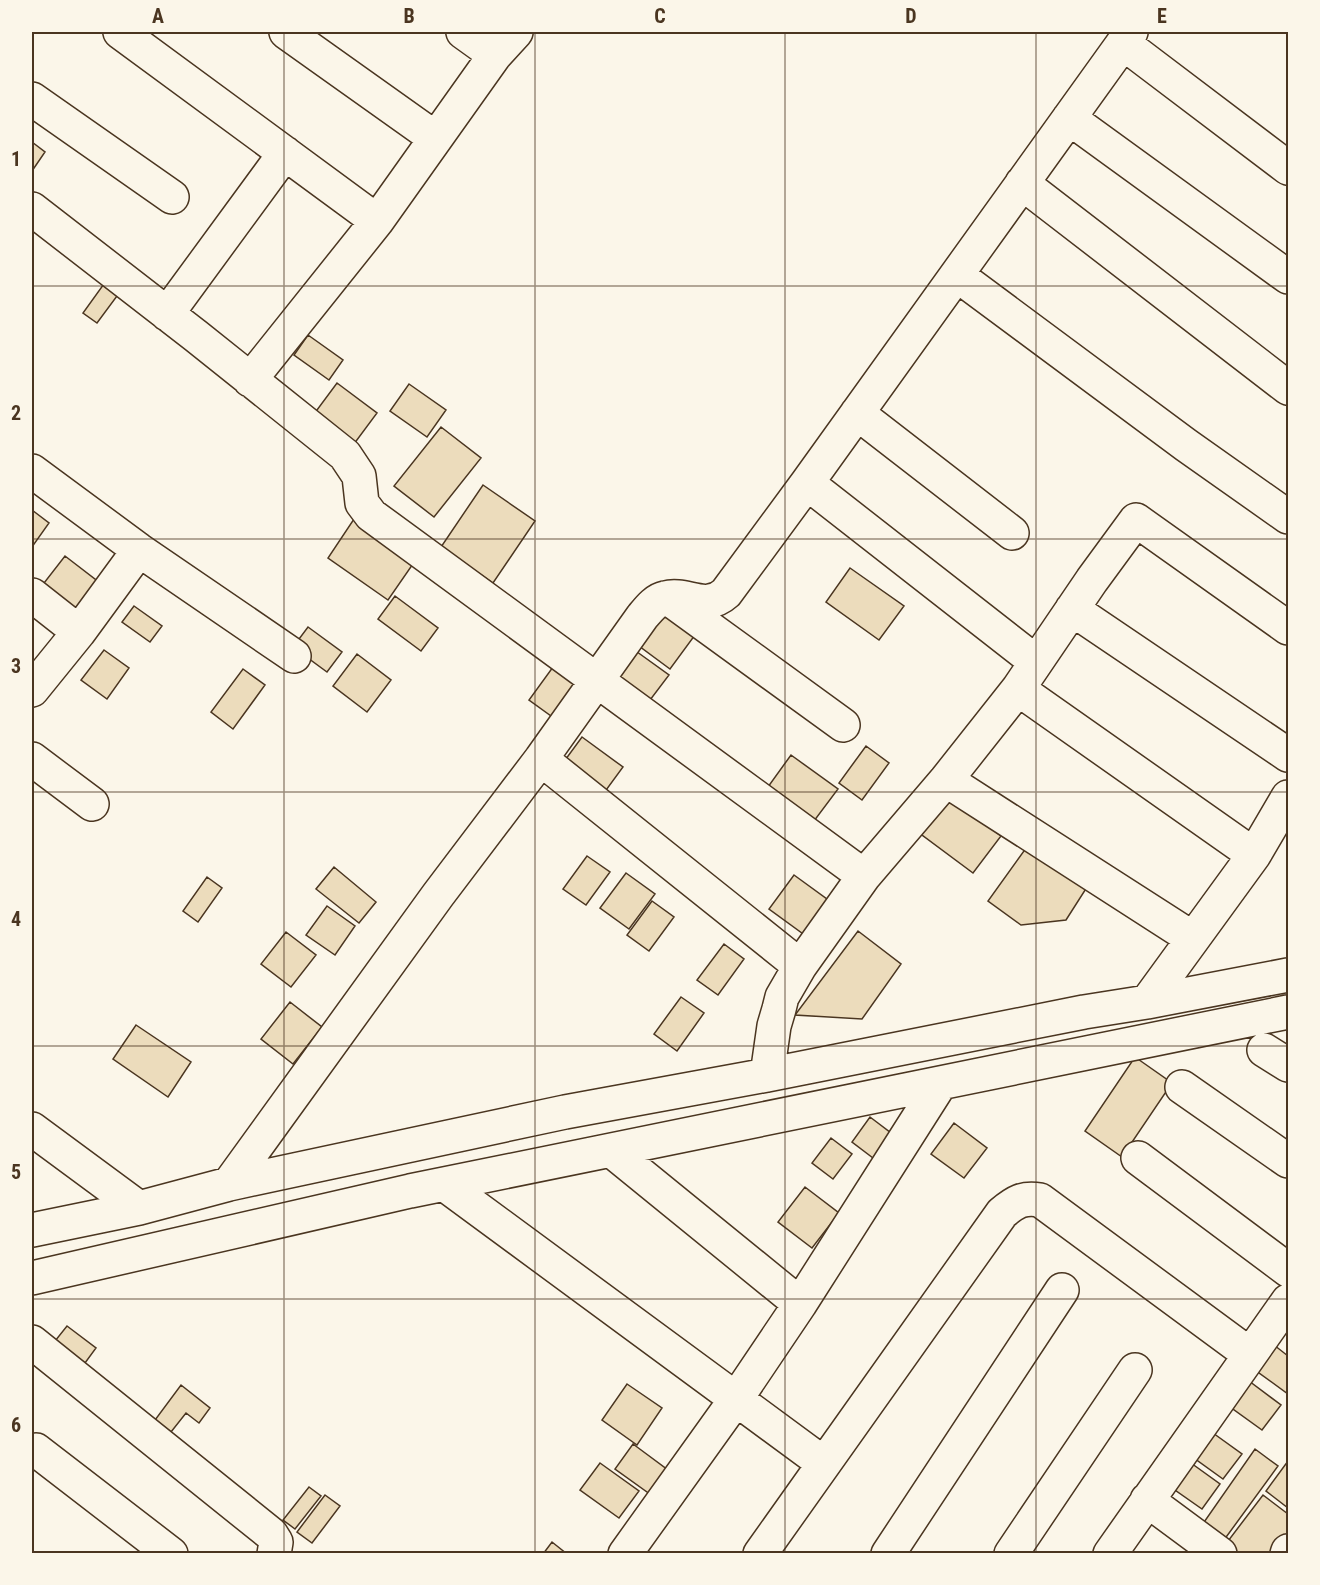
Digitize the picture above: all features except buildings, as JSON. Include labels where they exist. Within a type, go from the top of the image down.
[{"type":"street","points":[[120,32],[377,221]]},
{"type":"street","points":[[286,32],[435,138]]},
{"type":"street","points":[[250,380],[377,221],[506,43],[463,32]]},
{"type":"street","points":[[229,1184],[438,895],[541,759],[642,617],[659,600],[666,597],[710,602],[726,593],[1127,37],[1288,168]]},
{"type":"street","points":[[32,99],[172,197]]},
{"type":"street","points":[[1069,118],[1288,277]]},
{"type":"street","points":[[167,314],[285,153]]},
{"type":"street","points":[[1022,183],[1288,388]]},
{"type":"street","points":[[32,209],[345,455],[359,476],[362,503],[371,515],[864,876]]},
{"type":"street","points":[[957,275],[1186,445],[1288,517]]},
{"type":"street","points":[[857,413],[1012,533]]},
{"type":"street","points":[[32,471],[139,550],[294,656]]},
{"type":"street","points":[[807,483],[1036,662]]},
{"type":"street","points":[[767,1075],[778,1009],[782,997],[800,966],[864,876],[946,780],[1018,689],[1136,520],[1288,628]]},
{"type":"street","points":[[32,690],[79,632],[139,550]]},
{"type":"street","points":[[32,595],[79,632]]},
{"type":"street","points":[[666,597],[843,725]]},
{"type":"street","points":[[1072,609],[1288,755]]},
{"type":"street","points":[[1018,689],[1254,855]]},
{"type":"street","points":[[32,759],[92,804]]},
{"type":"street","points":[[541,759],[800,966]]},
{"type":"street","points":[[946,780],[1192,939]]},
{"type":"street","points":[[1147,1002],[1254,855],[1288,796]]},
{"type":"street","points":[[32,1230],[139,1208],[229,1184],[554,1114],[1288,975]]},
{"type":"street","points":[[32,1278],[444,1184],[1288,1012]]},
{"type":"street","points":[[625,1554],[736,1399],[800,1304],[940,1084]]},
{"type":"street","points":[[1182,1087],[1288,1161]]},
{"type":"street","points":[[32,1129],[139,1208]]},
{"type":"street","points":[[612,1151],[800,1304]]},
{"type":"street","points":[[1138,1158],[1288,1269]]},
{"type":"street","points":[[444,1184],[823,1462]]},
{"type":"street","points":[[760,1554],[823,1462],[1002,1213],[1015,1202],[1028,1198],[1040,1200],[1250,1354]]},
{"type":"street","points":[[888,1554],[1062,1290]]},
{"type":"street","points":[[1110,1554],[1288,1300]]},
{"type":"street","points":[[32,1345],[271,1534],[276,1542],[274,1554]]},
{"type":"street","points":[[1011,1554],[1135,1370]]},
{"type":"street","points":[[36,1450],[171,1554]]},
{"type":"street","points":[[1147,1500],[1220,1554]]}]
